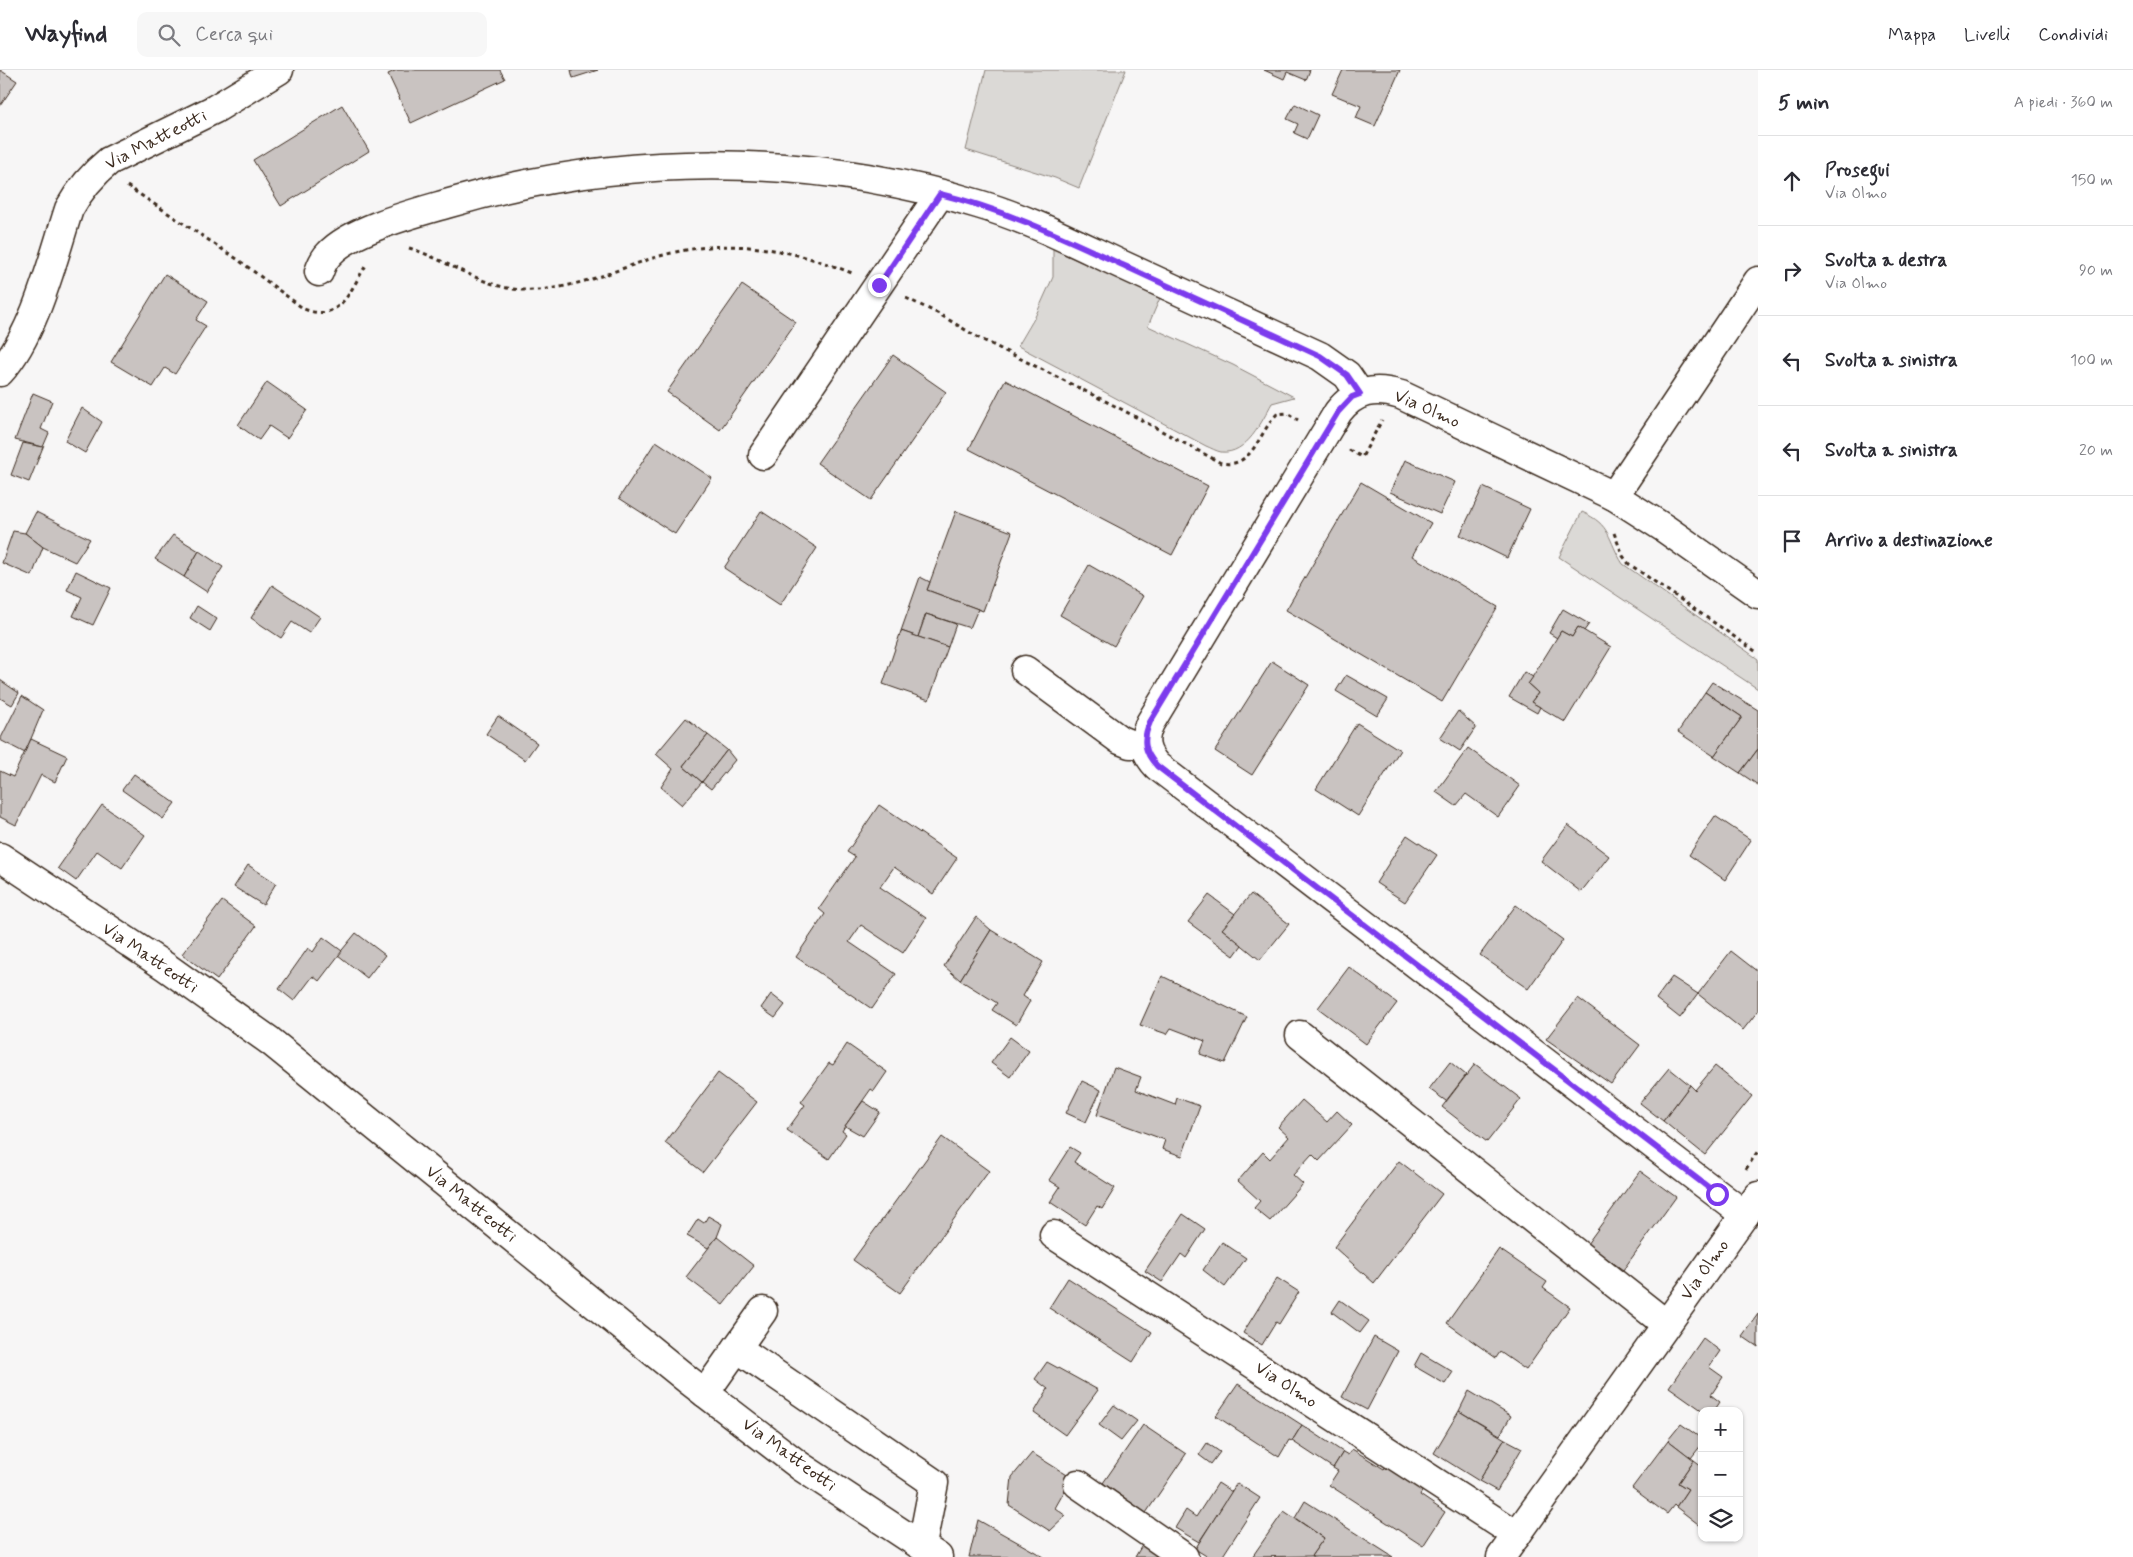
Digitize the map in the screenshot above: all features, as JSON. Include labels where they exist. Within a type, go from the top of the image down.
[{"type":"street","name":"Via Matteotti","points":[[0,372],[20,342],[37,306],[73,203],[100,168],[109,161],[215,109],[279,70]]},
{"type":"street","points":[[319,272],[322,263],[339,245],[381,226],[474,196],[517,185],[595,172],[668,166],[746,166],[866,178],[978,203],[1032,224],[1320,356],[1347,375],[1360,394],[1345,403],[1324,435],[1150,722],[1145,732],[1145,744],[1130,744],[1120,740],[1025,670]]},
{"type":"street","points":[[763,455],[940,194]]},
{"type":"street","points":[[1614,496],[1758,281]]},
{"type":"street","name":"Via Olmo","points":[[1360,394],[1378,391],[1401,395],[1614,496],[1664,528],[1758,594]]},
{"type":"street","name":"Via Olmo","points":[[1145,744],[1149,757],[1157,766],[1754,1204],[1666,1324],[1502,1557]]},
{"type":"street","name":"Via Matteotti","points":[[0,857],[166,967],[270,1041],[706,1393],[800,1466],[930,1551]]},
{"type":"street","points":[[1300,1036],[1666,1324]]},
{"type":"street","name":"Via Olmo","points":[[1054,1235],[1517,1535]]},
{"type":"street","points":[[706,1393],[762,1312]]},
{"type":"street","points":[[738,1348],[934,1483],[930,1551]]},
{"type":"street","points":[[1078,1484],[1184,1557]]},
{"type":"path","points":[[100,168],[237,259],[304,308],[314,312],[328,312],[349,295],[372,258]]},
{"type":"path","points":[[402,246],[495,284],[520,290],[552,288],[578,283],[667,254],[711,246],[756,247],[778,250],[855,274]]},
{"type":"path","points":[[901,295],[939,314],[979,338],[1121,409],[1221,463],[1236,464],[1246,458],[1276,414],[1287,413],[1302,422]]},
{"type":"path","points":[[1346,448],[1362,457],[1385,414]]},
{"type":"path","points":[[1612,528],[1618,547],[1629,564],[1758,653]]},
{"type":"shaded area","points":[[986,70],[1126,70],[1079,188],[1055,178],[966,150]]},
{"type":"shaded area","points":[[1053,249],[1160,298],[1148,326],[1233,365],[1294,397],[1272,403],[1253,435],[1246,443],[1239,448],[1221,452],[1206,446],[1018,346],[1035,317],[1053,277]]},
{"type":"shaded area","points":[[1582,512],[1599,522],[1608,533],[1623,564],[1758,659],[1758,689],[1559,557]]},
{"type":"building","points":[[0,70],[17,81],[0,106]]},
{"type":"building","points":[[397,70],[500,70],[505,79],[411,123],[388,74]]},
{"type":"building","points":[[571,70],[598,70],[573,78]]},
{"type":"building","points":[[1264,70],[1310,70],[1306,80],[1287,72],[1284,79]]},
{"type":"building","points":[[1343,70],[1400,70],[1375,126],[1356,118],[1361,106],[1332,94]]},
{"type":"building","points":[[1295,104],[1318,115],[1307,139],[1294,133],[1298,124],[1287,119]]},
{"type":"building","points":[[342,105],[369,151],[281,206],[253,160]]},
{"type":"building","points":[[165,274],[208,301],[196,320],[206,326],[175,374],[165,368],[153,387],[111,362]]},
{"type":"building","points":[[742,285],[796,322],[720,430],[667,392]]},
{"type":"building","points":[[893,355],[946,392],[871,500],[817,463]]},
{"type":"building","points":[[1005,380],[1208,486],[1172,555],[969,449]]},
{"type":"building","points":[[267,382],[307,410],[287,438],[269,426],[259,440],[238,425]]},
{"type":"building","points":[[33,393],[52,401],[41,429],[49,433],[43,447],[15,440]]},
{"type":"building","points":[[82,408],[102,422],[85,453],[65,441]]},
{"type":"building","points":[[656,441],[712,478],[675,534],[619,498]]},
{"type":"building","points":[[23,443],[43,447],[29,482],[11,475]]},
{"type":"building","points":[[1405,460],[1455,482],[1440,514],[1390,492]]},
{"type":"building","points":[[1361,482],[1431,523],[1412,556],[1498,607],[1442,702],[1286,610]]},
{"type":"building","points":[[1483,487],[1530,509],[1507,558],[1460,535]]},
{"type":"building","points":[[761,511],[817,548],[780,605],[724,568]]},
{"type":"building","points":[[956,511],[1012,532],[983,611],[927,590]]},
{"type":"building","points":[[36,512],[90,539],[75,562],[43,547],[25,533]]},
{"type":"building","points":[[13,531],[25,533],[43,547],[32,576],[2,563]]},
{"type":"building","points":[[173,535],[199,551],[184,577],[155,559]]},
{"type":"building","points":[[199,551],[223,567],[207,592],[184,577]]},
{"type":"building","points":[[1089,565],[1143,596],[1114,646],[1060,615]]},
{"type":"building","points":[[76,571],[111,588],[93,625],[73,616],[82,597],[67,590]]},
{"type":"building","points":[[920,577],[930,582],[927,590],[978,609],[970,628],[926,614],[918,637],[901,631]]},
{"type":"building","points":[[272,585],[320,617],[309,633],[292,622],[281,638],[251,618]]},
{"type":"building","points":[[197,606],[217,619],[210,631],[190,618]]},
{"type":"building","points":[[1563,609],[1589,624],[1584,631],[1578,627],[1572,637],[1561,631],[1557,638],[1549,633]]},
{"type":"building","points":[[926,614],[956,624],[948,647],[918,637]]},
{"type":"building","points":[[1578,627],[1611,647],[1565,722],[1531,702],[1538,693],[1528,684],[1561,631],[1572,637]]},
{"type":"building","points":[[901,631],[948,647],[929,700],[883,684]]},
{"type":"building","points":[[1272,661],[1309,685],[1252,775],[1215,751]]},
{"type":"building","points":[[1524,672],[1533,677],[1528,684],[1538,693],[1531,702],[1540,707],[1537,713],[1509,697]]},
{"type":"building","points":[[1346,675],[1388,699],[1377,716],[1336,691]]},
{"type":"building","points":[[0,680],[19,693],[12,705],[0,698]]},
{"type":"building","points":[[1712,682],[1758,710],[1758,749],[1740,773],[1714,756],[1742,717],[1705,692]]},
{"type":"building","points":[[1705,692],[1742,717],[1714,756],[1678,732]]},
{"type":"building","points":[[22,696],[43,710],[25,753],[0,740]]},
{"type":"building","points":[[1458,711],[1476,727],[1460,751],[1440,738]]},
{"type":"building","points":[[498,716],[537,743],[525,760],[486,734]]},
{"type":"building","points":[[686,718],[708,735],[683,766],[702,782],[682,805],[661,787],[673,769],[656,754]]},
{"type":"building","points":[[1357,723],[1400,750],[1358,816],[1316,789]]},
{"type":"building","points":[[708,735],[727,750],[702,782],[683,766]]},
{"type":"building","points":[[31,739],[67,756],[55,782],[41,775],[16,825],[0,817],[0,771],[13,777]]},
{"type":"building","points":[[1468,748],[1520,786],[1498,817],[1466,794],[1456,806],[1436,792]]},
{"type":"building","points":[[1758,749],[1758,785],[1740,773]]},
{"type":"building","points":[[727,750],[735,760],[711,789],[702,782]]},
{"type":"building","points":[[134,774],[175,803],[163,819],[122,790]]},
{"type":"building","points":[[102,805],[145,835],[122,868],[97,851],[76,881],[58,868]]},
{"type":"building","points":[[879,805],[957,858],[933,894],[894,867],[880,887],[926,918],[903,953],[861,925],[849,942],[896,974],[872,1009],[796,957],[825,914],[819,909],[855,857],[847,852]]},
{"type":"building","points":[[1715,816],[1751,840],[1725,880],[1689,855]]},
{"type":"building","points":[[1568,825],[1609,856],[1581,892],[1541,861]]},
{"type":"building","points":[[1407,835],[1437,855],[1405,902],[1376,883]]},
{"type":"building","points":[[248,865],[276,883],[263,905],[234,887]]},
{"type":"building","points":[[1251,894],[1289,924],[1260,960],[1222,929]]},
{"type":"building","points":[[1209,895],[1235,914],[1222,929],[1242,945],[1234,956],[1188,922]]},
{"type":"building","points":[[222,901],[256,926],[217,980],[182,954]]},
{"type":"building","points":[[1516,905],[1563,940],[1528,989],[1480,955]]},
{"type":"building","points":[[976,917],[991,930],[960,980],[944,966]]},
{"type":"building","points":[[991,930],[1043,962],[1023,996],[1030,1001],[1016,1025],[992,1010],[997,1003],[960,980]]},
{"type":"building","points":[[356,933],[385,955],[367,978],[338,955]]},
{"type":"building","points":[[323,937],[342,951],[319,981],[313,976],[294,1001],[279,989],[308,948],[313,952]]},
{"type":"building","points":[[1731,951],[1758,972],[1758,1011],[1743,1030],[1698,994]]},
{"type":"building","points":[[1349,967],[1397,1003],[1366,1044],[1318,1008]]},
{"type":"building","points":[[1162,976],[1247,1017],[1225,1063],[1200,1054],[1205,1041],[1171,1028],[1167,1034],[1140,1025]]},
{"type":"building","points":[[1672,977],[1698,994],[1680,1018],[1656,999]]},
{"type":"building","points":[[771,994],[785,1005],[775,1018],[761,1008]]},
{"type":"building","points":[[1578,998],[1640,1045],[1611,1084],[1546,1039]]},
{"type":"building","points":[[1010,1037],[1029,1051],[1010,1077],[991,1063]]},
{"type":"building","points":[[847,1044],[887,1072],[874,1091],[871,1089],[845,1126],[842,1131],[846,1134],[829,1159],[787,1130],[805,1105],[801,1102],[829,1063],[833,1065]]},
{"type":"building","points":[[1450,1062],[1466,1075],[1446,1101],[1429,1089]]},
{"type":"building","points":[[1475,1064],[1521,1099],[1487,1142],[1442,1107]]},
{"type":"building","points":[[1715,1066],[1752,1096],[1705,1155],[1663,1121],[1690,1085],[1695,1090]]},
{"type":"building","points":[[1114,1067],[1141,1077],[1136,1090],[1175,1105],[1177,1098],[1200,1106],[1182,1156],[1162,1149],[1165,1140],[1097,1115]]},
{"type":"building","points":[[1669,1068],[1690,1085],[1663,1121],[1640,1103]]},
{"type":"building","points":[[718,1073],[757,1102],[703,1172],[665,1143]]},
{"type":"building","points":[[1082,1081],[1101,1090],[1086,1122],[1066,1113]]},
{"type":"building","points":[[1302,1100],[1327,1122],[1337,1111],[1352,1125],[1319,1161],[1312,1154],[1293,1175],[1303,1184],[1270,1221],[1254,1208],[1260,1201],[1238,1181],[1263,1152],[1270,1159],[1289,1137],[1278,1127]]},
{"type":"building","points":[[863,1101],[880,1112],[863,1136],[845,1126]]},
{"type":"building","points":[[942,1137],[989,1171],[900,1293],[853,1260]]},
{"type":"building","points":[[1070,1147],[1080,1153],[1074,1162],[1115,1188],[1102,1209],[1097,1206],[1085,1225],[1050,1202],[1060,1187],[1049,1180]]},
{"type":"building","points":[[1399,1161],[1442,1194],[1374,1283],[1334,1247]]},
{"type":"building","points":[[1640,1171],[1676,1197],[1623,1270],[1587,1244]]},
{"type":"building","points":[[1183,1214],[1205,1229],[1186,1258],[1181,1254],[1162,1282],[1145,1271]]},
{"type":"building","points":[[708,1216],[722,1224],[717,1237],[708,1248],[687,1236],[698,1219],[704,1223]]},
{"type":"building","points":[[717,1237],[754,1266],[723,1305],[686,1277]]},
{"type":"building","points":[[1222,1242],[1246,1258],[1225,1287],[1203,1270]]},
{"type":"building","points":[[1499,1249],[1547,1282],[1543,1288],[1570,1307],[1526,1370],[1500,1352],[1496,1358],[1447,1323]]},
{"type":"building","points":[[1068,1278],[1152,1332],[1133,1362],[1049,1308]]},
{"type":"building","points":[[1277,1278],[1299,1292],[1279,1324],[1276,1322],[1262,1345],[1243,1333]]},
{"type":"building","points":[[1340,1300],[1369,1321],[1360,1333],[1332,1312]]},
{"type":"building","points":[[1758,1314],[1758,1347],[1742,1336]]},
{"type":"building","points":[[1374,1337],[1398,1351],[1367,1410],[1342,1397]]},
{"type":"building","points":[[1703,1338],[1720,1351],[1709,1367],[1723,1377],[1711,1395],[1720,1402],[1717,1407],[1698,1407],[1669,1387]]},
{"type":"building","points":[[1421,1353],[1453,1372],[1445,1384],[1414,1366]]},
{"type":"building","points":[[1047,1362],[1098,1390],[1065,1435],[1034,1413],[1048,1389],[1035,1379]]},
{"type":"building","points":[[1238,1384],[1302,1425],[1292,1441],[1289,1440],[1279,1457],[1216,1416]]},
{"type":"building","points":[[1469,1391],[1511,1416],[1500,1435],[1459,1411]]},
{"type":"building","points":[[1114,1405],[1137,1421],[1121,1441],[1099,1425]]},
{"type":"building","points":[[1459,1411],[1505,1439],[1479,1481],[1434,1453]]},
{"type":"building","points":[[1681,1424],[1698,1436],[1698,1449],[1691,1458],[1668,1440]]},
{"type":"building","points":[[1143,1425],[1186,1454],[1146,1513],[1103,1483]]},
{"type":"building","points":[[1302,1425],[1343,1452],[1333,1468],[1292,1441]]},
{"type":"building","points":[[1505,1439],[1522,1448],[1497,1491],[1479,1481]]},
{"type":"building","points":[[1668,1440],[1694,1460],[1678,1483],[1688,1489],[1676,1507],[1674,1505],[1667,1514],[1632,1488]]},
{"type":"building","points":[[1207,1443],[1220,1452],[1211,1464],[1199,1455]]},
{"type":"building","points":[[1352,1449],[1384,1469],[1389,1462],[1425,1486],[1420,1495],[1445,1512],[1423,1546],[1329,1485],[1338,1471],[1333,1468],[1343,1452],[1348,1455]]},
{"type":"building","points":[[1032,1453],[1072,1478],[1055,1508],[1066,1516],[1050,1531],[1009,1505],[1012,1477]]},
{"type":"building","points":[[1694,1460],[1698,1463],[1698,1524],[1676,1507],[1688,1489],[1678,1483]]},
{"type":"building","points":[[1218,1483],[1232,1492],[1199,1542],[1175,1528],[1186,1510],[1196,1517]]},
{"type":"building","points":[[1237,1483],[1260,1498],[1222,1557],[1208,1557],[1195,1549]]},
{"type":"building","points":[[1305,1501],[1393,1557],[1311,1556],[1324,1538],[1295,1518]]},
{"type":"building","points":[[1284,1511],[1324,1538],[1311,1556],[1252,1557]]},
{"type":"building","points":[[978,1520],[1044,1557],[969,1557]]},
{"type":"building","points":[[1144,1542],[1166,1557],[1135,1557]]},
{"type":"route","points":[[879,285],[940,194],[978,203],[1004,212],[1065,238],[1320,356],[1347,375],[1360,394],[1352,397],[1338,412],[1150,722],[1145,732],[1145,749],[1157,766],[1717,1194]]}]
